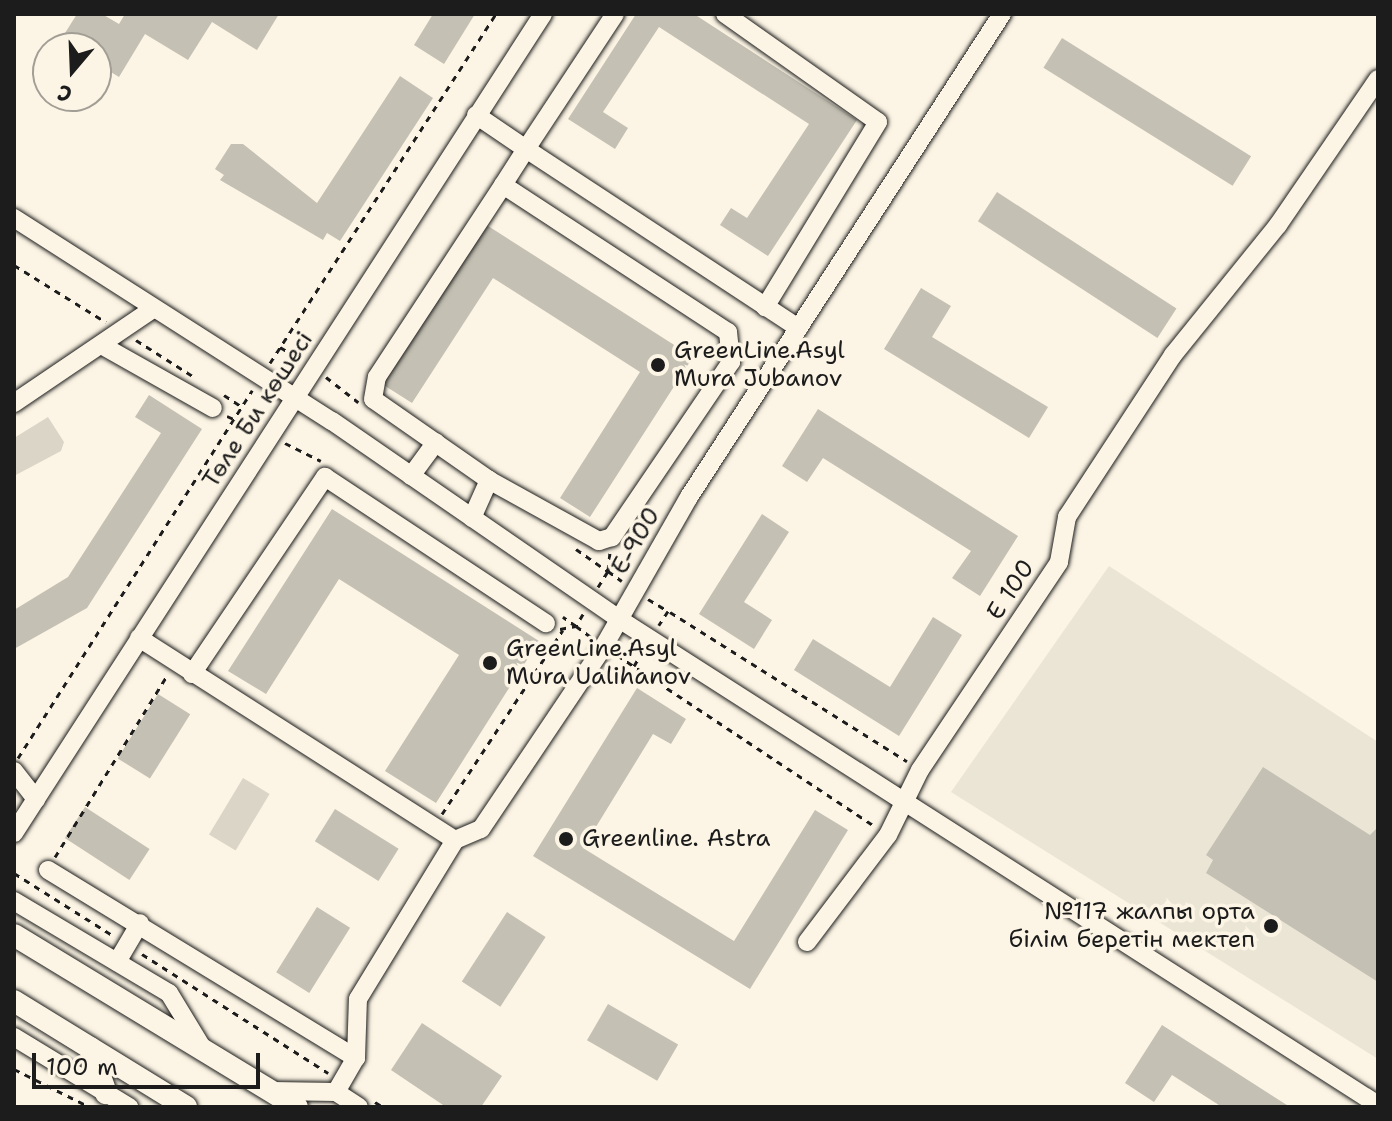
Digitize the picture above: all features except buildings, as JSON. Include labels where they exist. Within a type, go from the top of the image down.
[{"type":"main road","points":[[14,935],[297,1107]]},
{"type":"main road","points":[[14,1001],[186,1107]]},
{"type":"main road","points":[[90,1048],[98,1100]]},
{"type":"street","name":"Төле Би көшесі","points":[[14,833],[543,14]]},
{"type":"street","points":[[503,185],[721,324],[731,362],[612,537],[586,539],[489,480],[383,409],[372,387],[526,149],[615,14]]},
{"type":"street","points":[[725,14],[878,122],[765,307]]},
{"type":"street","name":"E-900","points":[[339,1086],[356,1058],[358,999],[455,840],[481,829],[604,646],[798,328],[1002,14]]},
{"type":"street","name":"E 100","points":[[807,942],[888,835],[920,770],[1059,562],[1067,517],[1173,355],[1278,225],[1378,79]]},
{"type":"street","points":[[476,115],[798,328]]},
{"type":"street","points":[[14,218],[150,311],[295,397],[619,619],[1378,1105]]},
{"type":"street","points":[[14,403],[103,346],[150,311]]},
{"type":"street","points":[[103,346],[213,408]]},
{"type":"street","points":[[411,476],[436,442]]},
{"type":"street","points":[[192,674],[325,477],[554,627]]},
{"type":"street","points":[[472,518],[489,480]]},
{"type":"street","points":[[139,638],[455,840]]},
{"type":"street","points":[[14,771],[36,799]]},
{"type":"street","points":[[48,870],[140,923],[356,1058]]},
{"type":"street","points":[[14,901],[169,993],[203,1049]]},
{"type":"street","points":[[117,962],[140,923]]},
{"type":"street","points":[[14,1037],[98,1100],[129,1107]]},
{"type":"street","points":[[272,1091],[339,1086],[365,1103]]},
{"type":"path","points":[[668,611],[920,770]]},
{"type":"path","points":[[434,827],[554,627]]},
{"type":"path","points":[[604,646],[888,835]]},
{"type":"path","points":[[34,913],[38,887],[175,663]]},
{"type":"path","points":[[14,873],[339,1086]]},
{"type":"path","points":[[14,1069],[98,1100]]},
{"type":"path","points":[[365,1103],[383,1107]]},
{"type":"shaded area","points":[[48,417],[64,442],[61,451],[14,476],[14,438]]},
{"type":"shaded area","name":"№117 жалпы орта білім беретін мектеп","points":[[1109,566],[1378,742],[1378,1059],[951,792]]},
{"type":"shaded area","points":[[243,778],[270,794],[236,851],[209,835]]},
{"type":"place","name":"GreenLine.Asyl Mura Jubanov","points":[[658,365]]},
{"type":"place","name":"GreenLine.Asyl Mura Ualihanov","points":[[490,663]]},
{"type":"place","name":"Greenline. Astra","points":[[566,839]]},
{"type":"place","name":"№117 жалпы орта білім беретін мектеп","points":[[1271,926]]}]
